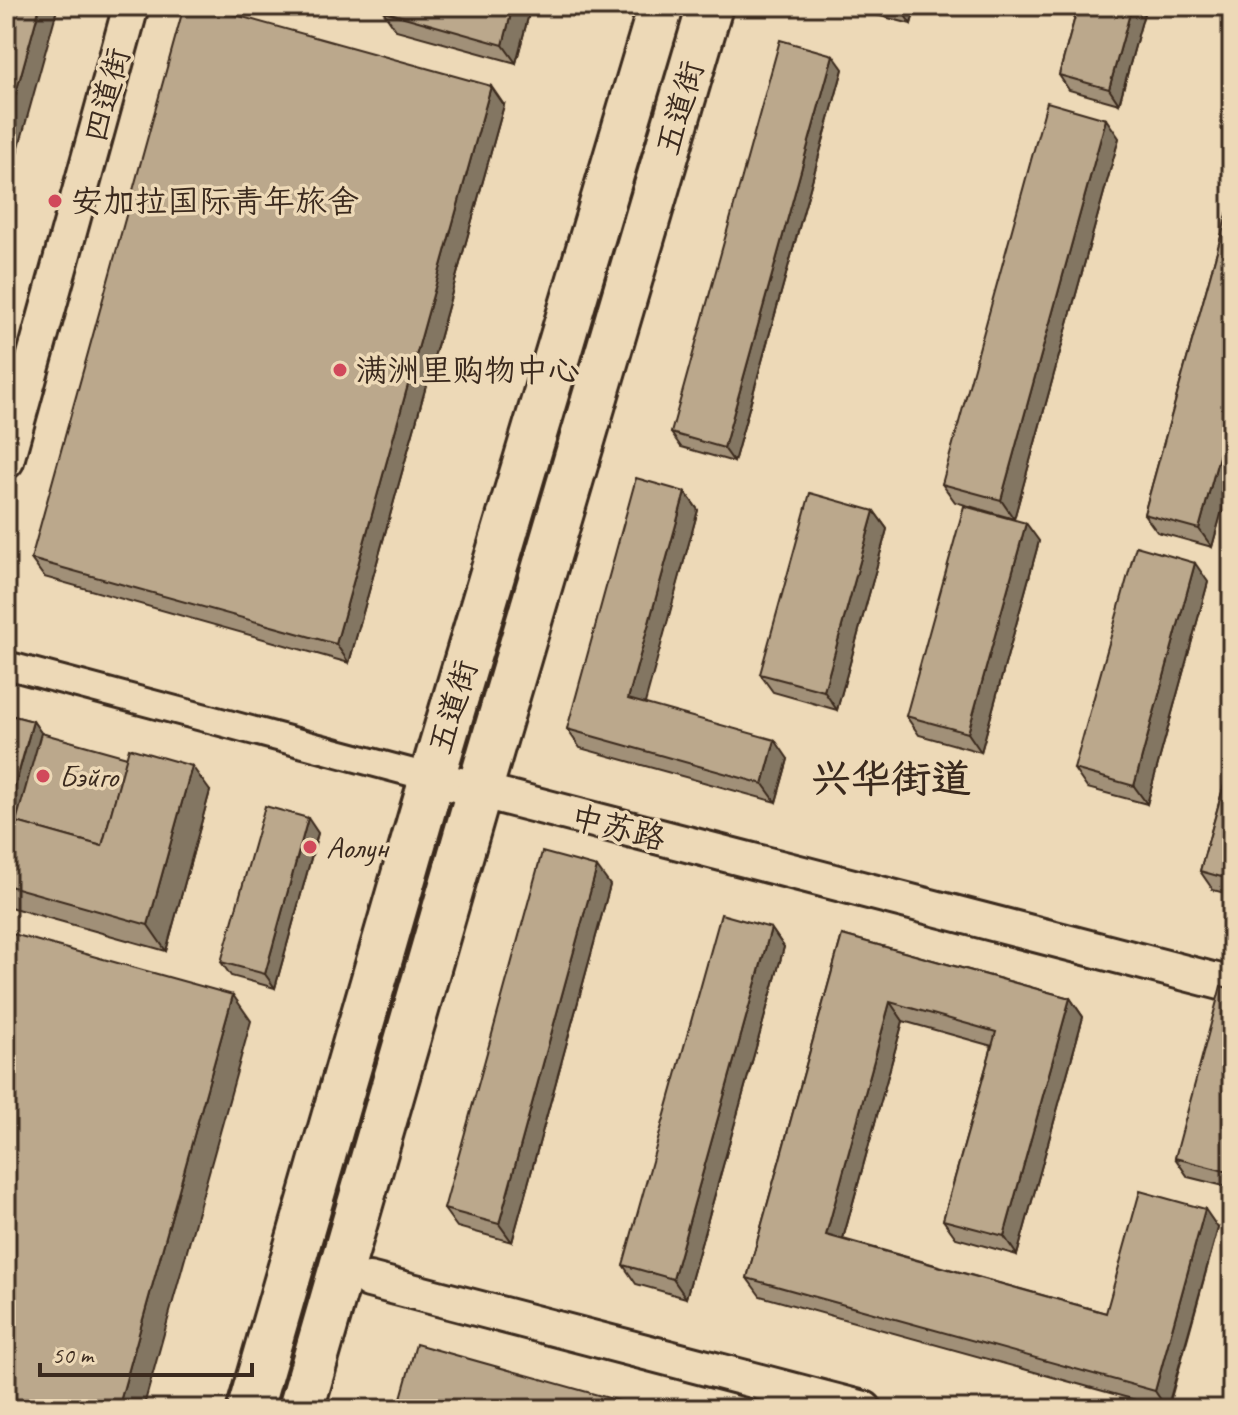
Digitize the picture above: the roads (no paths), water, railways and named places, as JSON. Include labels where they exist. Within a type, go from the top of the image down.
[{"type":"highway","name":"五道街","points":[[250,1409],[432,778],[661,6]]},
{"type":"highway","name":"五道街","points":[[301,1409],[710,6]]},
{"type":"street","name":"四道街","points":[[6,461],[131,6]]},
{"type":"street","name":"中苏路","points":[[6,665],[479,791],[1232,985]]},
{"type":"street","points":[[369,1280],[857,1408]]},
{"type":"place","name":"安加拉国际青年旅舍","points":[[55,201]]},
{"type":"place","name":"满洲里购物中心","points":[[340,370]]},
{"type":"place","name":"Бэйго","points":[[43,776]]},
{"type":"place","name":"Аолун","points":[[310,847]]},
{"type":"district","name":"兴华街道","points":[[891,779]]}]
